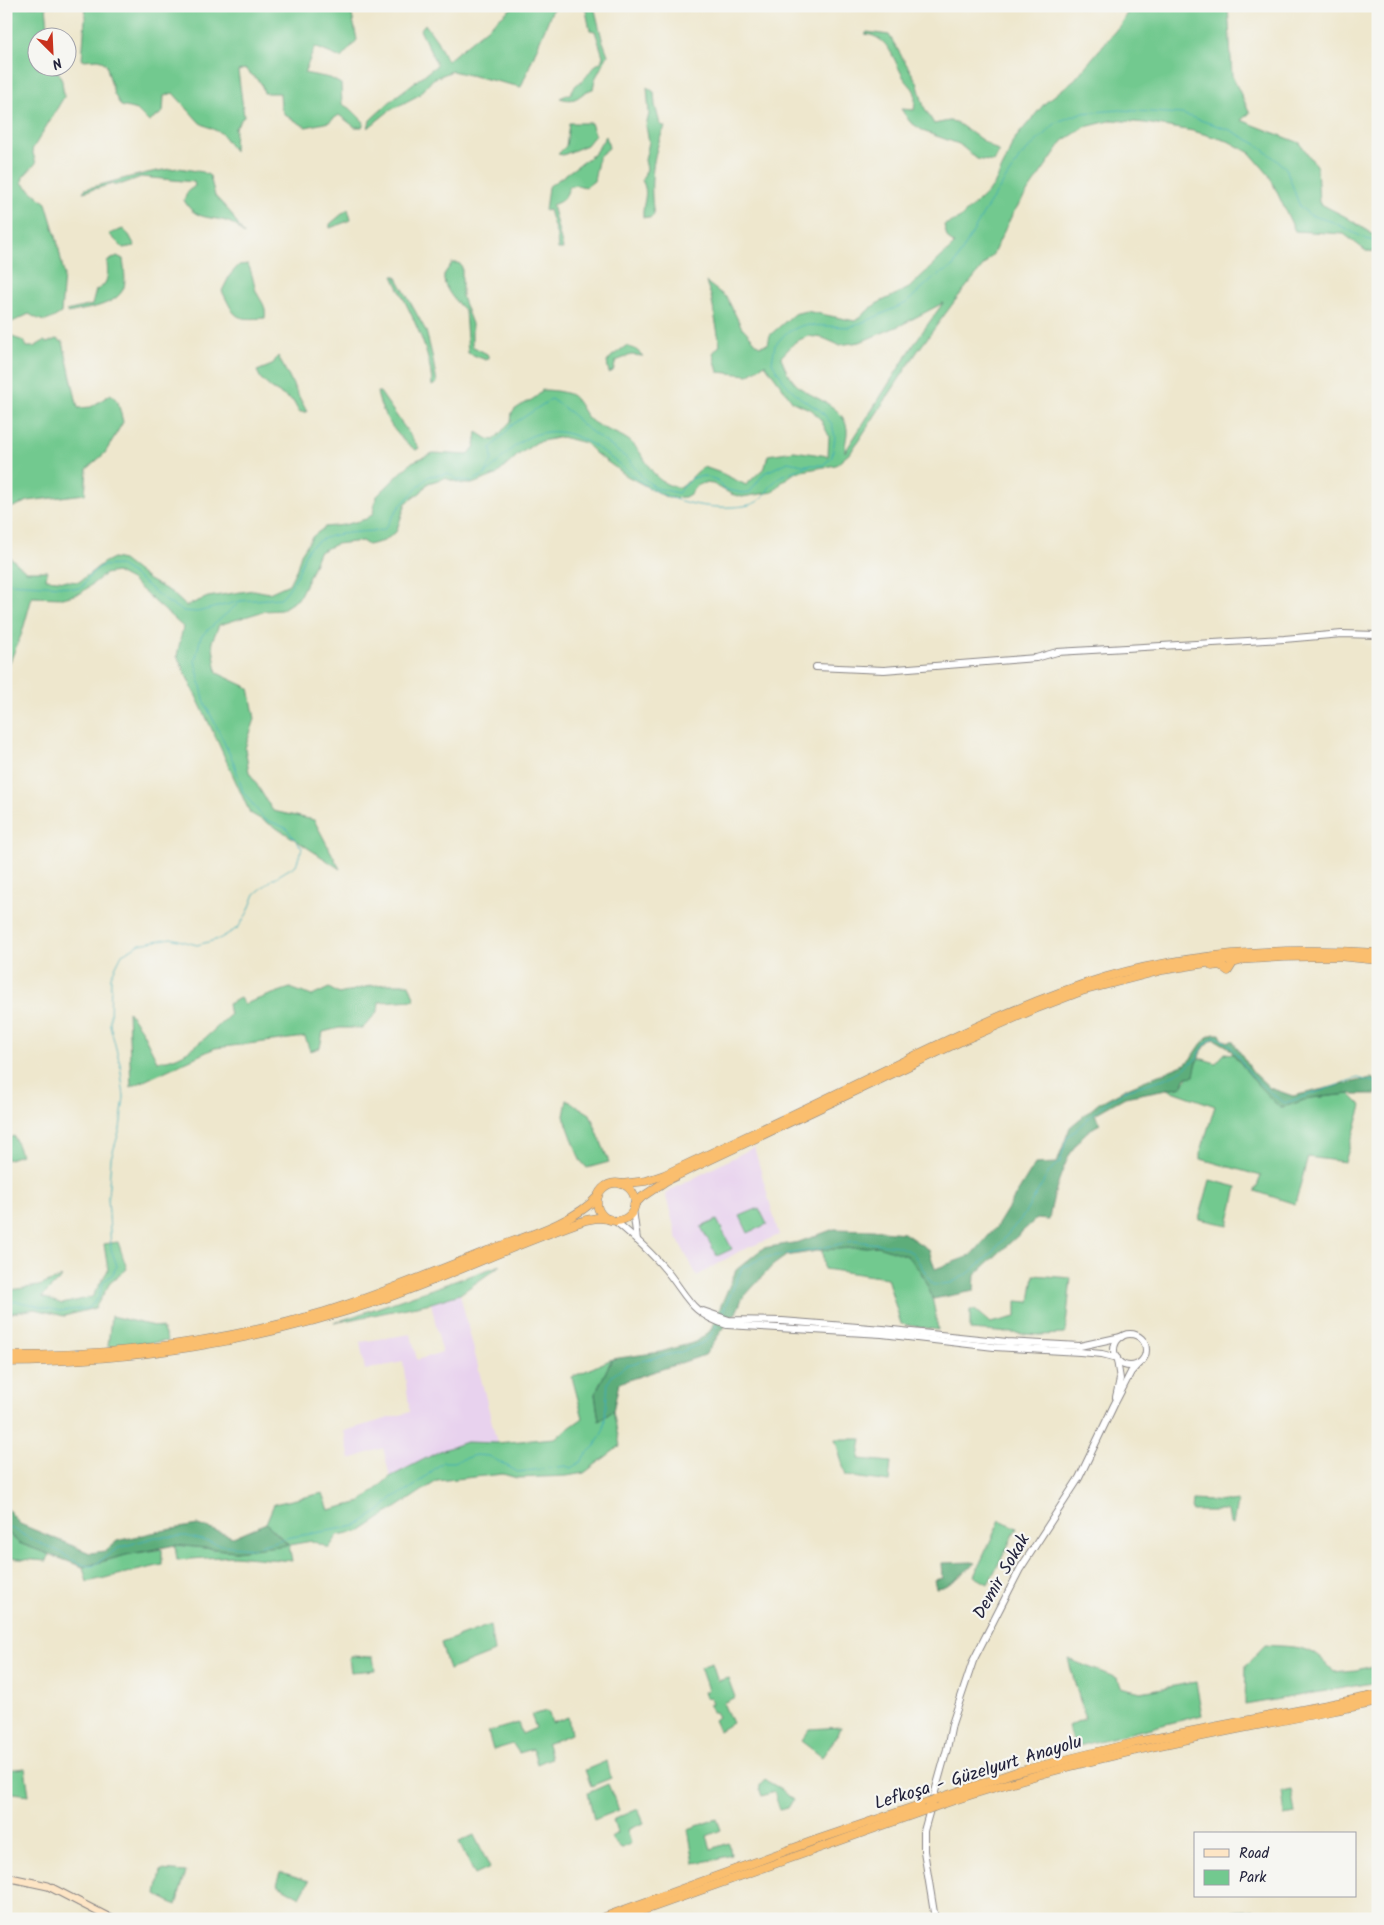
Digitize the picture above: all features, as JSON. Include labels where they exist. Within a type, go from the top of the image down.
[{"type":"highway","points":[[621,1184],[646,1181],[664,1175],[980,1026],[1047,998],[1107,977],[1179,961],[1246,952],[1315,950],[1378,953]]},
{"type":"highway","points":[[6,1362],[66,1361],[138,1355],[220,1343],[278,1331],[343,1312],[401,1292],[586,1220],[597,1218],[611,1220],[625,1217],[642,1197],[666,1181],[1000,1024],[1092,987],[1176,971],[1220,965],[1228,971],[1233,963],[1240,961],[1337,956],[1378,960]]},
{"type":"highway","points":[[6,1356],[66,1355],[136,1350],[222,1337],[298,1319],[397,1288],[553,1225],[580,1212],[598,1196],[605,1186],[615,1183],[626,1186],[633,1194],[633,1207]]},
{"type":"highway","points":[[598,1196],[597,1205],[599,1211],[611,1220]]},
{"type":"highway","name":"Lefkoşa - Güzelyurt Anayolu","points":[[620,1919],[1016,1772],[1141,1741],[1378,1695]]},
{"type":"highway","name":"Lefkoşa - Güzelyurt Anayolu","points":[[599,1919],[902,1810],[931,1805],[1091,1760],[1378,1702]]},
{"type":"main road","points":[[6,1877],[48,1886],[112,1919]]},
{"type":"street","points":[[816,667],[884,670],[1036,658],[1057,652],[1342,634],[1378,635]]},
{"type":"street","points":[[633,1207],[637,1240]]},
{"type":"street","points":[[611,1220],[637,1240],[666,1270],[694,1308],[712,1318],[728,1323],[882,1334],[994,1347],[1080,1352],[1117,1359],[1129,1366],[1138,1364],[1146,1353],[1142,1339],[1134,1334],[1080,1346],[954,1337],[782,1321],[728,1323]]},
{"type":"street","points":[[1117,1359],[1114,1349],[1120,1337]]},
{"type":"street","name":"Demir Sokak","points":[[1114,1405],[1120,1379],[1117,1359]]},
{"type":"street","name":"Demir Sokak","points":[[935,1919],[923,1839],[924,1830],[973,1660],[1020,1569],[1079,1478],[1114,1405],[1138,1364]]},
{"type":"shaded area","points":[[754,1147],[779,1235],[740,1251],[697,1276],[677,1238],[665,1193]]},
{"type":"shaded area","points":[[460,1294],[497,1443],[466,1442],[440,1451],[390,1477],[383,1448],[350,1459],[344,1431],[410,1412],[403,1362],[365,1370],[360,1342],[411,1334],[417,1360],[442,1352],[431,1303]]},
{"type":"green space","points":[[6,6],[46,6],[48,28],[28,28],[28,78],[61,78],[64,97],[32,150],[36,163],[23,177],[22,183],[46,203],[57,240],[64,274],[61,313],[45,321],[29,314],[8,324],[9,333],[15,338],[24,341],[27,347],[34,347],[44,341],[47,343],[56,339],[63,342],[78,408],[91,407],[111,394],[118,402],[123,422],[105,453],[87,469],[85,494],[28,501],[6,510]]},
{"type":"green space","points":[[86,6],[341,6],[352,15],[357,40],[341,58],[315,47],[304,73],[330,78],[341,84],[342,104],[352,110],[364,122],[362,127],[355,127],[339,115],[329,122],[306,127],[285,115],[281,108],[280,93],[264,93],[261,83],[245,69],[238,71],[244,116],[235,128],[234,151],[221,133],[200,123],[173,93],[164,96],[163,112],[149,122],[137,110],[121,106],[114,94],[106,64],[99,59],[82,60]]},
{"type":"green space","points":[[514,6],[554,6],[521,87],[452,71],[433,79],[419,95],[389,111],[368,128],[370,120],[394,98],[437,65],[420,30],[425,24],[437,41],[447,61]]},
{"type":"green space","points":[[585,6],[594,6],[608,55],[595,79],[593,89],[575,99],[566,100],[560,98],[571,93],[593,67],[601,62],[603,56],[595,31],[590,30]]},
{"type":"green space","points":[[1131,6],[1228,6],[1232,76],[1250,113],[1241,120],[1300,143],[1317,167],[1319,203],[1346,217],[1372,234],[1378,234],[1378,252],[1366,251],[1344,234],[1295,231],[1269,175],[1250,153],[1228,141],[1193,131],[1113,120],[1085,127],[1063,141],[1013,213],[993,254],[917,352],[851,452],[836,465],[796,472],[783,481],[773,492],[742,497],[731,494],[713,484],[704,483],[696,486],[685,497],[668,498],[627,476],[595,453],[585,443],[562,437],[537,442],[518,455],[496,475],[472,484],[463,484],[445,478],[428,483],[421,492],[406,503],[396,532],[384,541],[368,545],[362,541],[336,544],[319,552],[298,599],[281,610],[264,611],[219,625],[212,641],[217,673],[249,688],[255,719],[245,748],[249,772],[273,811],[314,820],[340,869],[285,833],[250,813],[177,656],[183,627],[131,580],[116,572],[105,574],[81,593],[63,598],[32,597],[22,633],[9,664],[6,677],[6,554],[26,571],[47,571],[46,579],[79,582],[103,563],[113,558],[123,560],[149,580],[171,592],[186,606],[208,597],[254,590],[269,593],[289,584],[301,554],[312,537],[325,527],[344,525],[366,519],[373,514],[376,497],[412,462],[433,453],[468,455],[475,446],[477,432],[488,439],[494,440],[511,421],[512,412],[536,397],[542,390],[559,391],[572,396],[593,422],[624,437],[634,445],[657,477],[663,482],[680,488],[704,467],[746,485],[765,467],[768,455],[794,451],[828,456],[829,436],[821,420],[812,410],[793,402],[765,364],[748,375],[718,372],[713,353],[720,345],[711,296],[706,282],[727,298],[741,326],[759,346],[768,344],[770,335],[794,314],[806,311],[855,321],[876,304],[909,288],[954,245],[947,237],[944,225],[959,219],[993,187],[1013,141],[1045,103],[1075,79],[1120,25]],"holes":[[[943,303],[918,338],[845,452],[847,429],[844,420],[833,407],[796,384],[781,357],[795,342],[808,336],[823,338],[839,345],[860,342],[901,325]]]},
{"type":"green space","points":[[867,32],[889,35],[917,82],[924,107],[934,124],[949,121],[956,122],[999,152],[994,162],[977,159],[959,144],[925,132],[910,122],[901,109],[914,110],[915,94],[904,78],[890,50],[880,40],[865,34]]},
{"type":"green space","points":[[647,87],[654,92],[660,124],[665,127],[654,159],[652,192],[654,215],[650,218],[643,217],[646,194],[642,180],[647,169],[645,160],[649,142],[646,126],[649,114]]},
{"type":"green space","points":[[569,123],[591,123],[595,135],[587,145],[563,155],[558,154],[566,146]]},
{"type":"green space","points":[[606,136],[609,148],[599,156],[594,181],[586,187],[575,185],[569,187],[564,199],[552,205],[563,249],[558,249],[557,236],[549,210],[545,211],[548,187],[594,154]]},
{"type":"green space","points":[[179,168],[203,172],[210,176],[215,196],[230,212],[244,235],[229,222],[201,216],[189,208],[184,200],[188,191],[195,186],[194,182],[141,177],[122,184],[113,184],[83,192],[85,189],[155,171]]},
{"type":"green space","points":[[348,209],[351,220],[330,228],[330,224]]},
{"type":"green space","points":[[123,229],[135,246],[123,248],[109,234]]},
{"type":"green space","points":[[117,256],[123,259],[125,277],[125,284],[121,293],[108,303],[68,313],[66,311],[92,305],[96,290],[107,279],[107,262]]},
{"type":"green space","points":[[452,263],[459,263],[462,267],[462,297],[472,324],[472,346],[487,354],[489,358],[486,360],[468,353],[465,311],[450,294],[444,278]]},
{"type":"green space","points":[[248,264],[255,288],[264,305],[265,318],[247,318],[237,315],[233,312],[222,291],[230,275],[239,265]]},
{"type":"green space","points":[[393,276],[396,276],[426,331],[437,383],[432,386],[428,357],[412,315]]},
{"type":"green space","points":[[626,346],[635,349],[643,356],[631,355],[616,361],[613,371],[609,373],[607,362]]},
{"type":"green space","points":[[278,356],[307,412],[299,412],[293,401],[272,389],[261,379],[257,371],[272,365]]},
{"type":"green space","points":[[377,392],[380,392],[419,448],[416,450],[396,432],[382,409]]},
{"type":"green space","points":[[386,984],[409,984],[415,1000],[379,1002],[378,1011],[363,1028],[339,1028],[323,1032],[320,1048],[310,1051],[305,1037],[215,1048],[131,1087],[128,1011],[142,1031],[157,1061],[168,1060],[197,1045],[230,1015],[228,1004],[240,998],[244,1004],[290,988],[312,996],[329,988],[339,994]]},
{"type":"green space","points":[[1214,1034],[1220,1034],[1223,1040],[1230,1042],[1232,1040],[1253,1072],[1270,1088],[1293,1096],[1371,1078],[1378,1081],[1378,1094],[1350,1094],[1311,1098],[1280,1108],[1256,1083],[1228,1047],[1214,1039],[1202,1050],[1194,1076],[1186,1077],[1182,1086],[1125,1097],[1095,1114],[1100,1124],[1086,1133],[1071,1152],[1053,1199],[1049,1220],[1036,1219],[975,1275],[974,1291],[933,1299],[921,1272],[907,1256],[878,1246],[823,1250],[786,1256],[772,1266],[742,1299],[736,1313],[705,1355],[619,1383],[613,1411],[599,1421],[595,1394],[612,1359],[660,1352],[696,1342],[710,1331],[736,1270],[763,1248],[799,1242],[834,1229],[873,1230],[904,1233],[929,1250],[935,1269],[972,1255],[997,1226],[1035,1164],[1057,1163],[1070,1127],[1099,1103],[1127,1088],[1185,1064],[1202,1043]]},
{"type":"green space","points":[[1225,1053],[1233,1054],[1280,1108],[1310,1098],[1350,1094],[1362,1106],[1345,1162],[1308,1157],[1295,1204],[1255,1191],[1261,1176],[1201,1159],[1201,1151],[1215,1106],[1167,1089],[1182,1086],[1196,1066],[1199,1058],[1216,1063]]},
{"type":"green space","points":[[567,1100],[590,1114],[609,1162],[587,1168],[580,1160],[564,1116]]},
{"type":"green space","points":[[14,1136],[21,1155],[6,1160],[6,1139]]},
{"type":"green space","points":[[1210,1180],[1237,1187],[1228,1225],[1199,1219]]},
{"type":"green space","points":[[759,1208],[767,1224],[748,1233],[740,1216]]},
{"type":"green space","points":[[717,1220],[732,1249],[717,1256],[701,1227]]},
{"type":"green space","points":[[118,1242],[127,1269],[110,1283],[95,1308],[64,1316],[35,1309],[6,1314],[6,1284],[8,1283],[10,1290],[39,1286],[62,1277],[42,1297],[62,1304],[92,1297],[108,1270],[104,1244]]},
{"type":"green space","points":[[878,1246],[908,1256],[921,1271],[930,1290],[938,1330],[901,1324],[887,1278],[824,1269],[822,1250]]},
{"type":"green space","points":[[501,1265],[460,1294],[431,1303],[334,1323]]},
{"type":"green space","points":[[1034,1275],[1071,1278],[1065,1334],[1039,1335],[970,1330],[970,1310],[975,1310],[990,1323],[1016,1317],[1016,1301],[1030,1302]]},
{"type":"green space","points":[[111,1316],[162,1328],[168,1341],[108,1347]]},
{"type":"green space","points":[[612,1359],[595,1394],[599,1421],[613,1411],[620,1446],[584,1473],[567,1476],[517,1478],[503,1474],[437,1481],[361,1531],[338,1535],[329,1548],[312,1541],[289,1545],[292,1561],[234,1556],[177,1560],[175,1545],[235,1551],[288,1544],[266,1523],[274,1504],[323,1493],[329,1510],[361,1502],[390,1477],[440,1451],[466,1442],[497,1443],[555,1438],[583,1418],[572,1377]]},
{"type":"green space","points":[[835,1439],[862,1439],[859,1459],[891,1462],[889,1482],[846,1476]]},
{"type":"green space","points":[[1192,1500],[1237,1501],[1233,1525],[1230,1524],[1228,1511],[1191,1511]]},
{"type":"green space","points":[[6,1507],[20,1524],[90,1553],[105,1551],[117,1541],[198,1525],[233,1537],[266,1523],[288,1545],[235,1551],[175,1545],[126,1555],[83,1567],[19,1543],[6,1531]]},
{"type":"green space","points":[[1000,1520],[1017,1528],[988,1584],[974,1576]]},
{"type":"green space","points":[[6,1531],[19,1543],[49,1554],[47,1561],[6,1558]]},
{"type":"green space","points":[[162,1549],[162,1565],[87,1582],[83,1567],[125,1555]]},
{"type":"green space","points":[[942,1563],[976,1563],[952,1582],[936,1588],[934,1580],[943,1578]]},
{"type":"green space","points":[[490,1625],[494,1652],[449,1670],[441,1643]]},
{"type":"green space","points":[[1265,1645],[1295,1647],[1311,1652],[1318,1656],[1334,1672],[1378,1665],[1378,1682],[1245,1705],[1246,1665]]},
{"type":"green space","points":[[352,1656],[373,1657],[375,1670],[351,1672],[349,1658]]},
{"type":"green space","points":[[1068,1659],[1117,1678],[1120,1687],[1141,1692],[1196,1682],[1202,1715],[1075,1747],[1068,1726],[1085,1718]]},
{"type":"green space","points":[[712,1663],[718,1681],[728,1678],[735,1697],[723,1703],[732,1723],[719,1731],[714,1720],[718,1717],[715,1712],[712,1712],[709,1705],[712,1704],[710,1697],[706,1698],[704,1692],[708,1690],[700,1667]]},
{"type":"green space","points":[[548,1711],[552,1723],[568,1717],[571,1734],[547,1744],[551,1758],[537,1764],[533,1749],[519,1753],[513,1744],[493,1750],[488,1732],[518,1723],[522,1734],[536,1728],[531,1715]]},
{"type":"green space","points":[[841,1727],[838,1735],[822,1757],[801,1741],[810,1729]]},
{"type":"green space","points":[[607,1761],[611,1778],[591,1786],[585,1770]]},
{"type":"green space","points":[[25,1768],[29,1795],[6,1792],[6,1780],[10,1776],[6,1770]]},
{"type":"green space","points":[[765,1780],[781,1789],[793,1800],[788,1808],[780,1810],[774,1792],[762,1796],[760,1787]]},
{"type":"green space","points":[[608,1784],[619,1810],[594,1820],[588,1793]]},
{"type":"green space","points":[[1291,1789],[1295,1814],[1285,1816],[1282,1791]]},
{"type":"green space","points":[[638,1809],[644,1823],[627,1830],[631,1843],[621,1849],[611,1837],[617,1833],[613,1820]]},
{"type":"green space","points":[[717,1819],[721,1830],[707,1836],[711,1849],[729,1843],[731,1855],[694,1863],[688,1829]]},
{"type":"green space","points":[[474,1835],[490,1868],[475,1875],[459,1842]]},
{"type":"green space","points":[[161,1870],[186,1872],[176,1905],[157,1895]]},
{"type":"green space","points":[[281,1872],[309,1881],[300,1897],[277,1884]]},
{"type":"green space","points":[[1254,1910],[1255,1919],[1223,1919],[1222,1912]]},
{"type":"waterway","points":[[484,476],[492,460],[491,448],[512,425],[551,399],[628,459],[643,478],[656,488],[678,493],[692,478],[704,476],[717,480],[724,489],[742,493],[750,492],[764,473],[788,462],[803,465],[823,465],[832,457],[835,437],[832,424],[821,411],[799,397],[784,382],[772,362],[775,345],[786,333],[803,325],[850,327],[906,303],[933,278],[953,267],[986,209],[1020,157],[1057,122],[1081,113],[1120,110],[1182,114],[1230,130],[1258,145],[1286,168],[1300,207],[1310,215],[1333,222],[1366,239],[1378,242]]},
{"type":"waterway","points":[[486,474],[523,440],[547,432],[564,433],[580,438],[595,446],[652,489],[673,499],[696,505],[732,507],[752,504],[761,499],[773,483],[793,471],[810,465]]},
{"type":"waterway","points":[[6,583],[62,586],[76,589],[83,586],[90,575],[101,566],[119,565],[167,602],[183,611],[197,612],[241,601],[281,598],[295,579],[305,554],[311,546],[319,541],[340,534],[384,530],[399,507],[429,476],[448,474],[459,480],[472,481],[482,476]]},
{"type":"waterway","points":[[6,1306],[16,1301],[60,1311],[89,1308],[99,1297],[103,1282],[112,1275],[117,1266],[111,1249],[108,1197],[111,1158],[120,1129],[124,1097],[120,1064],[110,1025],[111,976],[122,954],[140,944],[171,938],[197,945],[219,939],[238,928],[248,912],[255,894],[273,879],[296,865],[302,848],[286,828],[264,819],[243,792],[234,763],[205,703],[195,661],[201,636],[241,601]]},
{"type":"waterway","points":[[722,1314],[742,1268],[762,1258],[853,1241],[898,1246],[913,1253],[933,1285],[951,1283],[969,1273],[991,1254],[1024,1215],[1049,1172],[1060,1162],[1067,1138],[1100,1107],[1126,1090],[1166,1078],[1184,1069],[1196,1059],[1206,1043],[1215,1037],[1226,1042],[1255,1079],[1285,1103],[1358,1078],[1378,1083]]},
{"type":"waterway","points":[[6,1526],[56,1550],[78,1563],[93,1566],[118,1548],[155,1537],[186,1536],[221,1545],[253,1548],[286,1538],[356,1526],[381,1510],[392,1498],[413,1487],[443,1462],[454,1462],[475,1455],[489,1456],[518,1472],[566,1466],[571,1468],[582,1461],[584,1456],[595,1446],[604,1429],[608,1382],[613,1375],[627,1365],[681,1352],[702,1343],[709,1338],[717,1325]]}]
